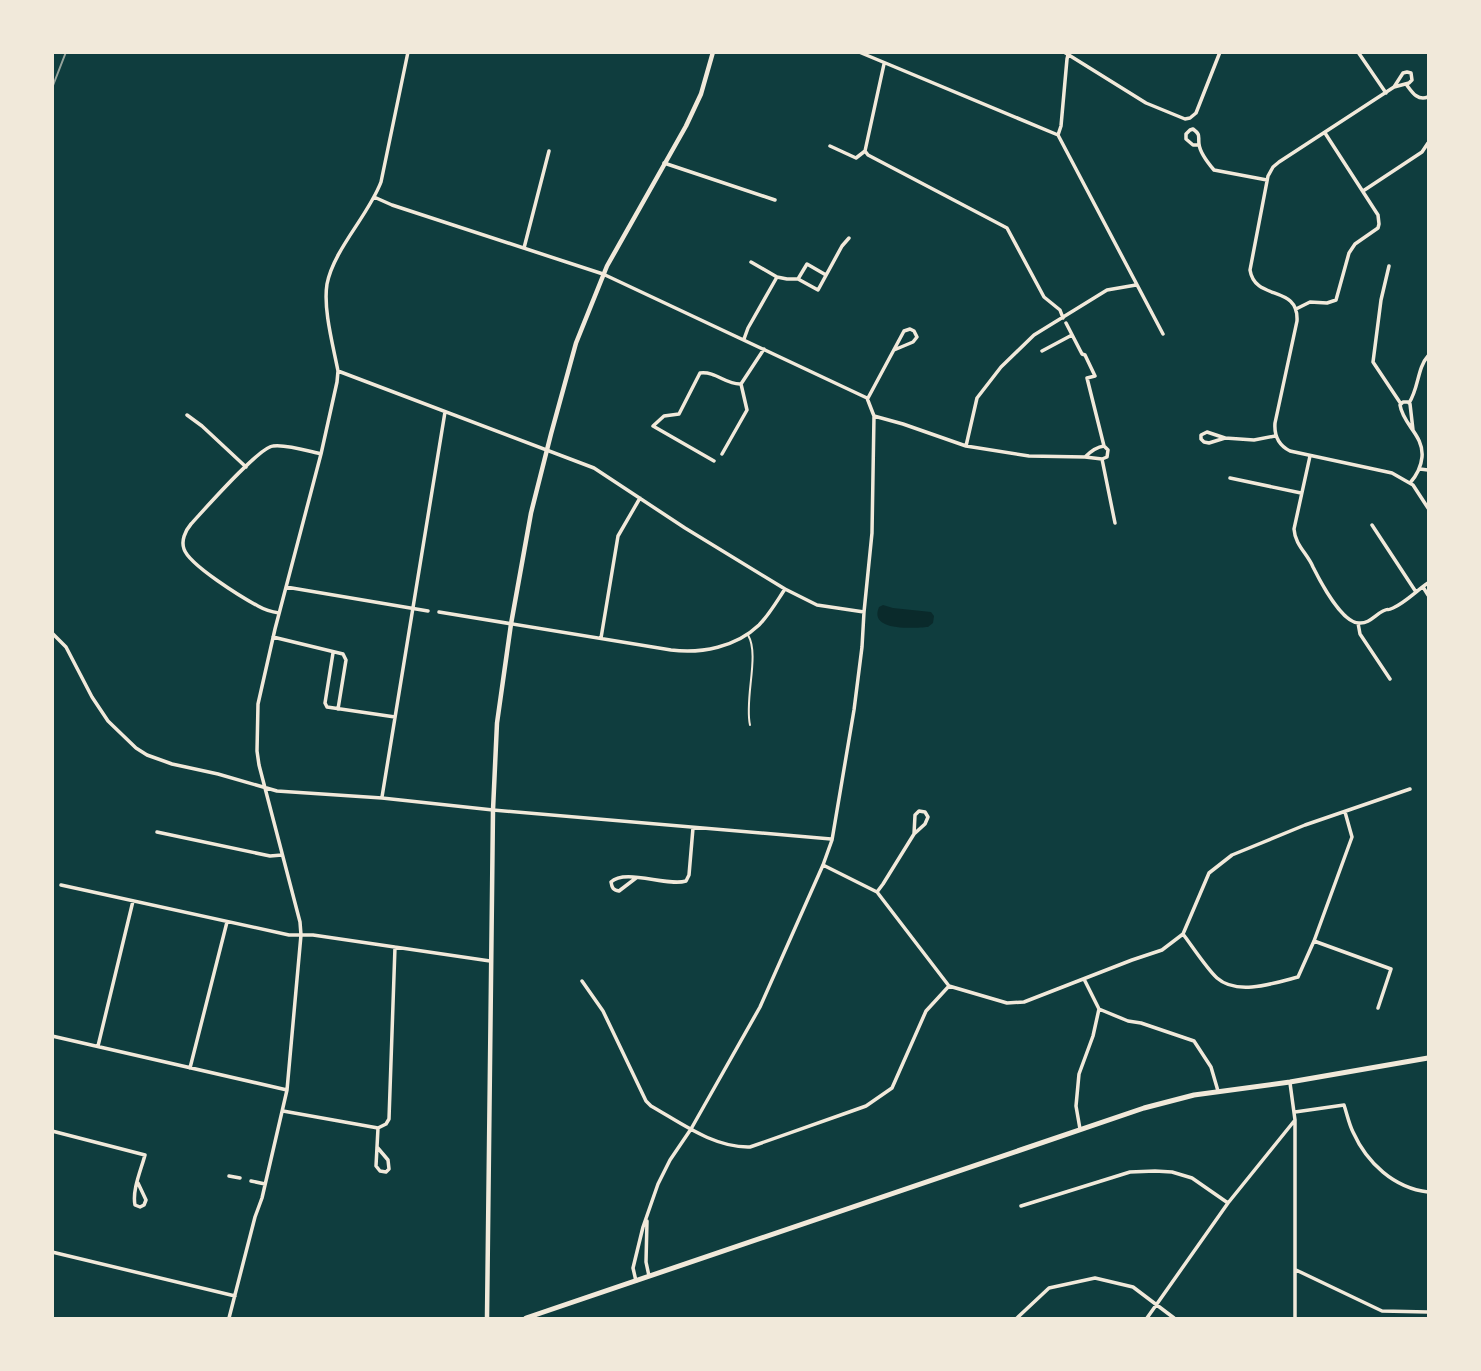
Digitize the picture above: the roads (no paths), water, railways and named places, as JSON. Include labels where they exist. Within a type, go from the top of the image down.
[{"type":"main road","points":[[526,1318],[1159,1103],[1218,1091],[1290,1082],[1429,1058]]},
{"type":"street","points":[[229,1318],[288,1090],[301,935],[257,751],[257,713],[273,637],[337,382],[338,371],[328,317],[327,284],[341,253],[381,182],[408,52]]},
{"type":"street","points":[[487,1318],[493,810],[497,723],[511,624],[531,513],[572,354],[603,274],[686,126],[701,94],[713,52]]},
{"type":"street","points":[[859,52],[1058,135],[1163,334]]},
{"type":"street","points":[[1066,54],[1146,103],[1181,118],[1190,118],[1196,113],[1220,52]]},
{"type":"street","points":[[1359,52],[1385,93]]},
{"type":"street","points":[[1058,135],[1061,126],[1066,54]]},
{"type":"street","points":[[830,146],[856,158],[865,151],[884,64]]},
{"type":"street","points":[[1394,87],[1401,75],[1407,72],[1411,74],[1411,82],[1394,87],[1276,164],[1269,172],[1250,270],[1259,287],[1287,298],[1296,309],[1297,321],[1275,423],[1275,436],[1280,445],[1310,456],[1392,473],[1410,483],[1429,508]]},
{"type":"street","points":[[1406,84],[1417,97],[1429,97]]},
{"type":"street","points":[[1199,145],[1186,139],[1190,130],[1194,129],[1198,133],[1199,145],[1206,160],[1216,171],[1267,180]]},
{"type":"street","points":[[1296,309],[1310,302],[1327,303],[1336,300],[1349,253],[1355,244],[1378,228],[1379,224],[1378,215],[1325,133]]},
{"type":"street","points":[[1363,191],[1422,152],[1429,144]]},
{"type":"street","points":[[524,248],[549,151]]},
{"type":"street","points":[[865,151],[1007,228],[1044,297],[1060,310],[1096,376],[1087,378],[1108,453],[1107,457],[1102,459],[1029,456],[967,446],[874,416]]},
{"type":"street","points":[[664,163],[775,200]]},
{"type":"street","points":[[374,197],[391,205],[603,274],[867,398],[874,416],[872,533],[862,647],[832,840],[760,1007],[658,1184],[633,1268],[636,1281]]},
{"type":"street","points":[[751,262],[777,277],[799,279],[818,290],[849,238]]},
{"type":"street","points":[[799,279],[807,264],[826,275]]},
{"type":"street","points":[[1389,265],[1381,300],[1373,362],[1401,404],[1400,410],[1422,444],[1420,469],[1410,483]]},
{"type":"street","points":[[744,339],[777,277]]},
{"type":"street","points":[[967,446],[977,398],[1001,366],[1034,335],[1065,320],[1107,290],[1136,285]]},
{"type":"street","points":[[867,398],[894,350],[906,330],[914,331],[917,337],[913,342],[894,350]]},
{"type":"street","points":[[1042,351],[1072,335]]},
{"type":"street","points":[[722,454],[747,411],[741,384],[764,349]]},
{"type":"street","points":[[1413,430],[1409,403],[1415,394],[1423,362],[1429,356]]},
{"type":"street","points":[[338,371],[594,468],[785,589],[817,604],[864,612]]},
{"type":"street","points":[[714,461],[653,426],[664,416],[679,414],[700,373],[709,372],[732,384],[741,384]]},
{"type":"street","points":[[1401,404],[1405,401],[1409,403]]},
{"type":"street","points":[[382,798],[445,412]]},
{"type":"street","points":[[187,415],[246,467]]},
{"type":"street","points":[[1225,438],[1209,443],[1201,439],[1201,435],[1208,432],[1225,438],[1254,440],[1275,436]]},
{"type":"street","points":[[279,613],[260,607],[197,565],[183,548],[184,535],[265,449],[272,446],[321,454]]},
{"type":"street","points":[[1085,457],[1104,446]]},
{"type":"street","points":[[1310,456],[1294,529],[1296,539],[1331,599],[1346,617],[1358,623],[1366,622],[1413,596],[1429,583]]},
{"type":"street","points":[[1102,459],[1115,523]]},
{"type":"street","points":[[1420,469],[1429,470]]},
{"type":"street","points":[[1230,478],[1301,493]]},
{"type":"street","points":[[601,638],[618,536],[640,498]]},
{"type":"street","points":[[1372,525],[1416,592]]},
{"type":"street","points":[[286,587],[428,611]]},
{"type":"street","points":[[1423,587],[1429,595]]},
{"type":"street","points":[[439,612],[685,652],[720,646],[747,634],[762,621],[785,589]]},
{"type":"street","points":[[1358,623],[1360,634],[1390,679]]},
{"type":"street","points":[[52,633],[66,647],[108,721],[136,748],[172,764],[277,791],[382,798],[832,840]]},
{"type":"street","points":[[273,637],[342,654],[346,660],[338,709]]},
{"type":"street","points":[[333,653],[325,702],[327,707],[395,717]]},
{"type":"street","points":[[823,865],[877,892],[949,986],[1007,1003],[1024,1002],[1161,950],[1183,934],[1209,873],[1232,855],[1305,824],[1410,789]]},
{"type":"street","points":[[877,892],[914,834],[927,820],[925,812],[919,811],[915,815],[914,834]]},
{"type":"street","points":[[1183,934],[1217,978],[1230,985],[1244,987],[1298,977],[1352,837],[1345,812]]},
{"type":"street","points":[[636,878],[619,891],[612,887],[614,878],[636,878],[680,883],[686,881],[689,875],[693,828]]},
{"type":"street","points":[[157,832],[270,856],[282,855]]},
{"type":"street","points":[[61,885],[289,935],[313,935],[490,961]]},
{"type":"street","points":[[98,1046],[132,901]]},
{"type":"street","points":[[190,1068],[227,922]]},
{"type":"street","points":[[1314,941],[1391,969],[1378,1008]]},
{"type":"street","points":[[283,1111],[378,1128],[386,1124],[389,1119],[395,947]]},
{"type":"street","points":[[1080,1129],[1076,1106],[1079,1074],[1093,1036],[1099,1009],[1084,979]]},
{"type":"street","points":[[582,981],[603,1011],[646,1101],[691,1129],[725,1145],[736,1147],[750,1147],[866,1106],[892,1088],[926,1011],[949,986]]},
{"type":"street","points":[[1099,1009],[1128,1021],[1194,1041],[1211,1067],[1218,1091]]},
{"type":"street","points":[[52,1036],[288,1090]]},
{"type":"street","points":[[1290,1082],[1295,1112],[1295,1318]]},
{"type":"street","points":[[1295,1112],[1344,1105],[1352,1131],[1363,1151],[1376,1166],[1391,1179],[1408,1188],[1429,1192]]},
{"type":"street","points":[[1147,1318],[1228,1203],[1295,1120]]},
{"type":"street","points":[[377,1147],[389,1164],[386,1172],[376,1166],[377,1147],[378,1128]]},
{"type":"street","points":[[52,1131],[145,1155],[138,1183],[134,1201],[137,1207],[140,1207],[146,1200],[138,1183]]},
{"type":"street","points":[[1021,1206],[1130,1172],[1155,1171],[1172,1172],[1192,1178],[1228,1203]]},
{"type":"street","points":[[229,1176],[240,1178]]},
{"type":"street","points":[[251,1181],[265,1184]]},
{"type":"street","points":[[647,1216],[646,1262],[649,1276]]},
{"type":"street","points":[[52,1252],[235,1296]]},
{"type":"street","points":[[1296,1270],[1382,1311],[1429,1312]]},
{"type":"street","points":[[1017,1318],[1049,1288],[1095,1278],[1133,1287],[1174,1318]]},
{"type":"lane","points":[[747,634],[752,647],[747,713],[750,725]]},
{"type":"water","points":[[883,605],[931,612],[934,616],[933,623],[928,627],[913,628],[886,625],[877,615],[879,607]]},
{"type":"railway","points":[[52,88],[66,52]]}]
